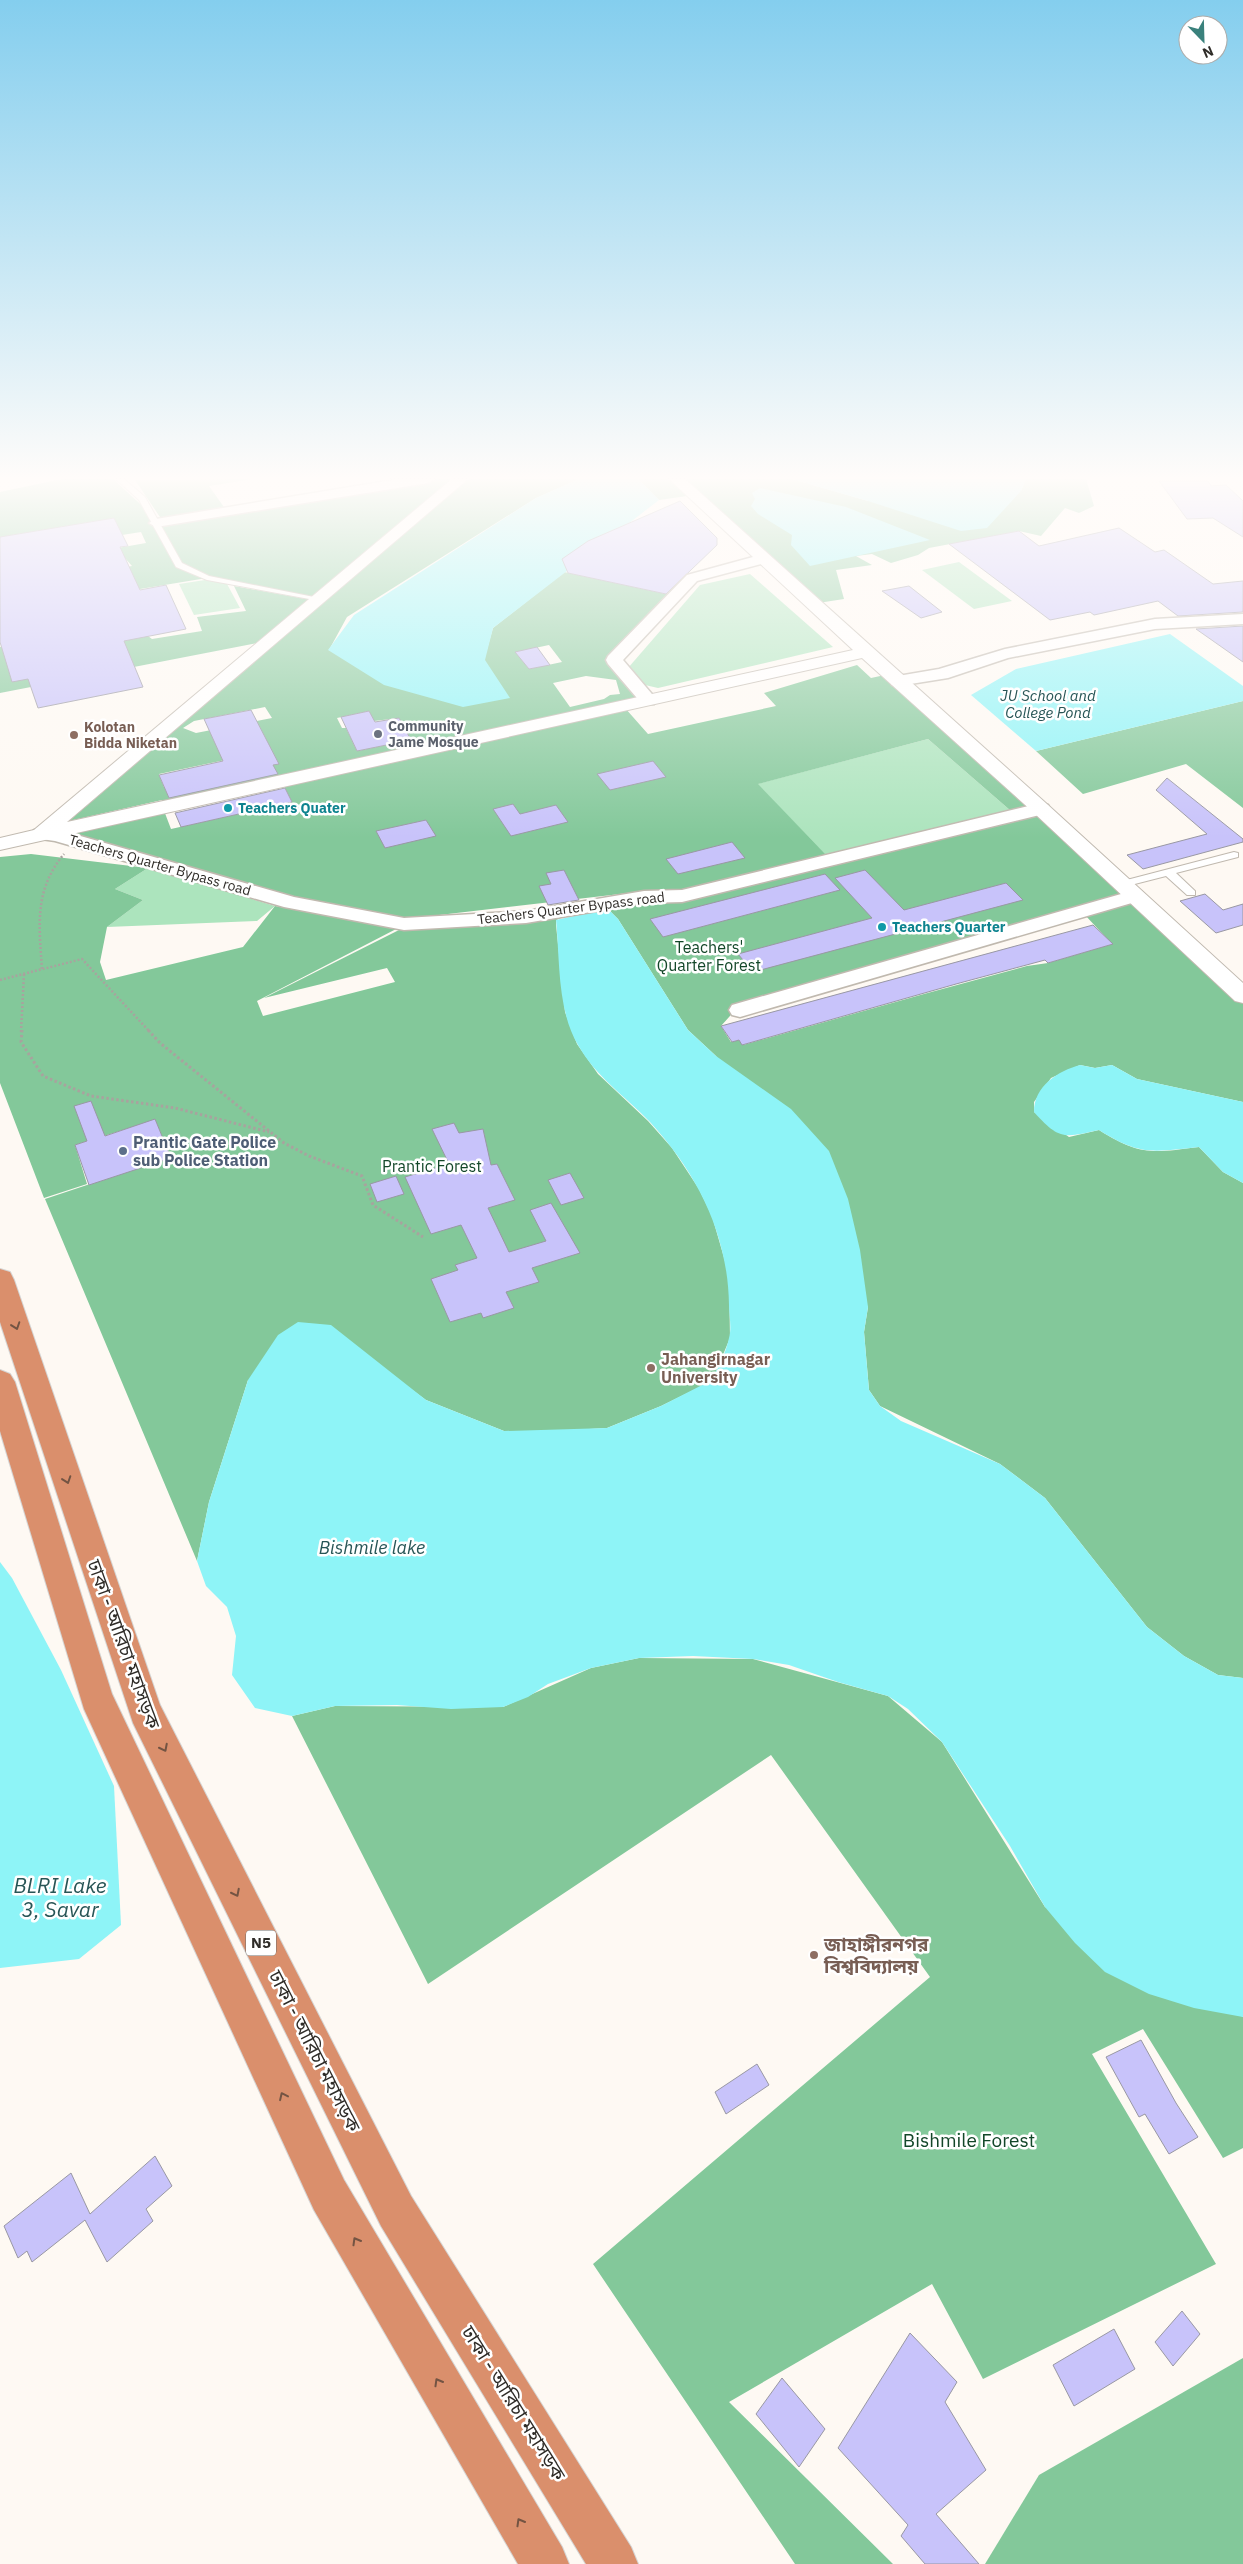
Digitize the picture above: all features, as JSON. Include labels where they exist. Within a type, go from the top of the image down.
[{"type":"highway","name":"ঢাকা - আরিচা মহাসড়ক","points":[[0,1280],[145,1711],[396,2211],[614,2564]]},
{"type":"highway","points":[[0,1382],[96,1697],[329,2195],[545,2564]]},
{"type":"street","points":[[41,834],[319,599]]},
{"type":"street","points":[[648,700],[614,660],[672,599]]},
{"type":"street","points":[[807,599],[1041,809],[1243,996]]},
{"type":"street","points":[[898,681],[942,674],[1006,654],[1154,624],[1243,619]]},
{"type":"street","points":[[0,844],[866,652]]},
{"type":"street","name":"Teachers Quarter Bypass road","points":[[41,834],[77,841],[291,903],[404,924],[526,916],[644,897],[682,896],[1041,809]]},
{"type":"street","points":[[740,1010],[1129,890]]},
{"type":"lane","points":[[1129,890],[1168,872],[1234,855]]},
{"type":"lane","points":[[1168,872],[1191,893]]},
{"type":"path","points":[[42,969],[39,913],[43,885],[57,861],[77,841]]},
{"type":"path","points":[[0,980],[82,959],[160,1043],[263,1124],[270,1132],[305,1155],[362,1176],[373,1205],[423,1237]]},
{"type":"path","points":[[24,974],[20,1042],[43,1076],[90,1096],[175,1108],[270,1132]]},
{"type":"green space","points":[[0,599],[81,599],[0,612]]},
{"type":"green space","points":[[186,599],[235,599],[240,608],[194,615]]},
{"type":"green space","points":[[240,599],[312,600],[262,642],[0,693],[0,647],[133,622],[143,626],[148,636],[152,639],[202,631],[197,617],[246,611]]},
{"type":"green space","points":[[328,599],[376,599],[347,617],[329,650],[509,698],[484,660],[493,628],[530,599],[672,599],[614,660],[645,697],[163,803],[162,800],[69,821]],"holes":[[[549,645],[562,662],[529,669],[516,652]],[[586,676],[616,680],[620,694],[610,695],[604,699],[570,707],[553,683]],[[265,707],[272,718],[196,733],[183,728],[194,721]],[[369,711],[374,721],[399,718],[411,740],[357,751],[346,728],[342,728],[337,718]],[[272,750],[164,787],[159,774]]]},
{"type":"green space","points":[[688,599],[778,599],[833,647],[658,688],[645,685],[628,668]]},
{"type":"green space","points":[[813,599],[844,599],[818,603]]},
{"type":"green space","points":[[960,599],[1009,599],[1012,601],[974,609]]},
{"type":"green space","points":[[857,665],[871,678],[885,675],[1036,807],[1011,811],[928,739],[758,784],[832,861],[700,892],[646,891],[405,919],[293,897],[54,833],[163,808],[171,829],[292,802],[284,786],[625,708],[648,734],[776,706],[764,693]]},
{"type":"green space","points":[[1243,701],[1243,808],[1186,764],[1083,794],[1036,751]]},
{"type":"green space","points":[[928,739],[1011,811],[832,861],[757,784]]},
{"type":"green space","name":"Teachers' Quarter Forest","points":[[1041,810],[1131,896],[738,1007],[721,1026],[731,1042],[739,1040],[743,1045],[1112,944],[1085,915],[1135,896],[1243,996],[1243,1102],[1137,1079],[1112,1065],[1095,1068],[1080,1065],[1051,1078],[1034,1102],[1034,1112],[1069,1137],[1099,1130],[1125,1144],[1147,1150],[1169,1151],[1199,1147],[1223,1172],[1243,1183],[1243,1678],[1218,1675],[1184,1656],[1147,1627],[1045,1498],[1000,1464],[880,1406],[869,1390],[864,1332],[868,1307],[716,1056],[688,1030],[618,919],[611,912],[610,903],[682,896],[699,898]]},
{"type":"green space","name":"Prantic Forest","points":[[31,854],[148,868],[115,889],[143,900],[107,927],[100,962],[106,980],[243,947],[275,906],[400,927],[257,1001],[263,1016],[395,982],[387,968],[264,998],[399,930],[566,916],[556,920],[556,925],[565,1012],[577,1044],[598,1074],[648,1121],[672,1148],[699,1189],[712,1216],[729,1275],[730,1338],[712,1381],[661,1406],[607,1428],[504,1431],[426,1400],[389,1373],[248,1380],[209,1502],[197,1561],[45,1199],[171,1157],[155,1120],[75,1145],[87,1184],[44,1198],[0,1083],[0,857]]},
{"type":"green space","points":[[148,868],[275,906],[257,921],[107,927],[143,900],[115,889]]},
{"type":"green space","name":"Bishmile Forest","points":[[639,1658],[753,1659],[888,1696],[942,1742],[1045,1907],[1243,2017],[1243,2148],[1223,2158],[1143,2029],[1092,2054],[1216,2264],[983,2379],[932,2284],[729,2402],[893,2564],[795,2564],[593,2264],[930,1977],[771,1755],[428,1984],[292,1716],[335,1706],[503,1707],[591,1668]]},
{"type":"green space","points":[[1243,2358],[1243,2564],[985,2564],[1039,2475]]},
{"type":"water","points":[[379,599],[531,599],[493,628],[485,660],[510,698],[463,707],[384,685],[328,650],[354,615]]},
{"type":"water","name":"JU School and College Pond","points":[[1170,634],[1243,686],[1243,701],[1036,751],[971,695],[1016,669]]},
{"type":"water","name":"Bishmile lake","points":[[601,910],[611,912],[618,919],[688,1030],[716,1056],[791,1109],[829,1151],[848,1199],[860,1250],[868,1307],[864,1332],[869,1390],[880,1406],[901,1421],[1000,1464],[1045,1498],[1147,1627],[1184,1656],[1218,1675],[1243,1678],[1243,2017],[1194,2008],[1149,1994],[1105,1972],[1075,1943],[1045,1907],[1010,1846],[942,1742],[908,1709],[888,1696],[838,1682],[789,1665],[753,1659],[693,1656],[639,1658],[591,1668],[548,1684],[528,1697],[503,1707],[451,1709],[397,1705],[335,1706],[292,1716],[255,1708],[232,1675],[236,1636],[227,1607],[206,1586],[197,1561],[209,1502],[248,1380],[278,1335],[298,1322],[331,1325],[426,1400],[504,1431],[607,1428],[661,1406],[712,1380],[722,1360],[730,1334],[727,1279],[723,1254],[707,1206],[682,1162],[667,1142],[650,1122],[593,1067],[578,1045],[566,1016],[561,984],[556,920]]},
{"type":"water","points":[[1080,1065],[1095,1068],[1112,1065],[1137,1079],[1243,1102],[1243,1183],[1223,1172],[1199,1147],[1158,1151],[1147,1150],[1125,1144],[1099,1130],[1070,1135],[1056,1132],[1050,1128],[1034,1112],[1038,1095],[1043,1087],[1056,1076]]},
{"type":"water","name":"BLRI Lake 3, Savar","points":[[0,1562],[12,1578],[61,1670],[114,1786],[121,1925],[79,1959],[0,1968]]},
{"type":"building","points":[[0,599],[172,599],[186,629],[124,641],[143,687],[38,708],[28,679],[12,682],[0,642]]},
{"type":"building","points":[[893,599],[925,599],[942,612],[921,618]]},
{"type":"building","points":[[1022,599],[1243,599],[1243,612],[1178,616],[1158,601],[1094,615],[1090,612],[1050,620]]},
{"type":"building","points":[[1243,626],[1243,662],[1196,629]]},
{"type":"building","points":[[537,647],[550,665],[529,669],[515,652]]},
{"type":"building","points":[[251,710],[279,764],[273,765],[278,774],[169,798],[159,775],[223,761],[204,719]]},
{"type":"building","name":"Community Jame Mosque","points":[[369,711],[375,722],[399,718],[411,740],[357,751],[341,717]]},
{"type":"building","points":[[653,761],[666,777],[610,790],[597,774]]},
{"type":"building","points":[[1167,778],[1243,839],[1243,842],[1143,869],[1127,855],[1207,834],[1156,790]]},
{"type":"building","name":"Teachers Quater","points":[[285,788],[292,802],[181,827],[175,813]]},
{"type":"building","points":[[513,804],[520,814],[556,805],[568,822],[511,836],[493,809]]},
{"type":"building","points":[[426,820],[436,836],[385,848],[376,831]]},
{"type":"building","points":[[732,842],[745,858],[678,874],[666,859]]},
{"type":"building","points":[[564,870],[579,900],[548,905],[539,886],[551,884],[546,873]]},
{"type":"building","points":[[865,870],[904,910],[1006,883],[1023,900],[753,972],[738,954],[872,918],[835,878]]},
{"type":"building","points":[[825,874],[840,890],[663,937],[650,919]]},
{"type":"building","points":[[1205,894],[1223,910],[1243,904],[1243,925],[1216,933],[1180,901]]},
{"type":"building","points":[[1093,925],[1113,944],[1048,963],[1045,960],[956,984],[742,1045],[739,1040],[732,1042],[721,1026]]},
{"type":"building","name":"Prantic Gate Police sub Police Station","points":[[91,1101],[105,1136],[155,1119],[171,1158],[89,1185],[75,1145],[87,1141],[74,1106]]},
{"type":"building","points":[[454,1123],[459,1133],[483,1129],[491,1165],[497,1164],[515,1200],[488,1208],[509,1252],[546,1241],[530,1210],[551,1203],[580,1253],[532,1268],[539,1282],[506,1292],[514,1308],[483,1318],[481,1313],[450,1322],[431,1279],[458,1270],[455,1265],[477,1258],[461,1225],[431,1234],[405,1177],[449,1164],[432,1129]]},
{"type":"building","points":[[570,1173],[584,1198],[561,1205],[548,1180]]},
{"type":"building","points":[[396,1176],[404,1194],[377,1202],[370,1184]]},
{"type":"building","points":[[1141,2040],[1176,2103],[1198,2137],[1169,2154],[1145,2114],[1139,2117],[1106,2057]]},
{"type":"building","points":[[757,2064],[769,2085],[726,2114],[715,2092]]},
{"type":"building","points":[[155,2156],[172,2186],[146,2209],[153,2221],[107,2262],[85,2220],[32,2262],[27,2251],[18,2258],[4,2226],[71,2173],[90,2214]]},
{"type":"building","points":[[1182,2311],[1200,2334],[1173,2366],[1155,2342]]},
{"type":"building","points":[[1114,2329],[1135,2369],[1074,2406],[1053,2365]]},
{"type":"building","points":[[910,2333],[957,2382],[945,2402],[986,2470],[936,2514],[979,2564],[925,2564],[901,2536],[908,2525],[838,2448]]},
{"type":"building","points":[[782,2378],[825,2429],[799,2467],[756,2414]]},
{"type":"place","name":"Community Jame Mosque","points":[[378,734]]},
{"type":"place","name":"Kolotan Bidda Niketan","points":[[74,735]]},
{"type":"place","name":"Teachers Quater","points":[[228,808]]},
{"type":"place","name":"Teachers Quarter","points":[[882,927]]},
{"type":"place","name":"Prantic Gate Police sub Police Station","points":[[123,1151]]},
{"type":"place","name":"Jahangirnagar University","points":[[651,1368]]},
{"type":"place","name":"জাহাঙ্গীরনগর বিশ্ববিদ্যালয়","points":[[814,1955]]}]
